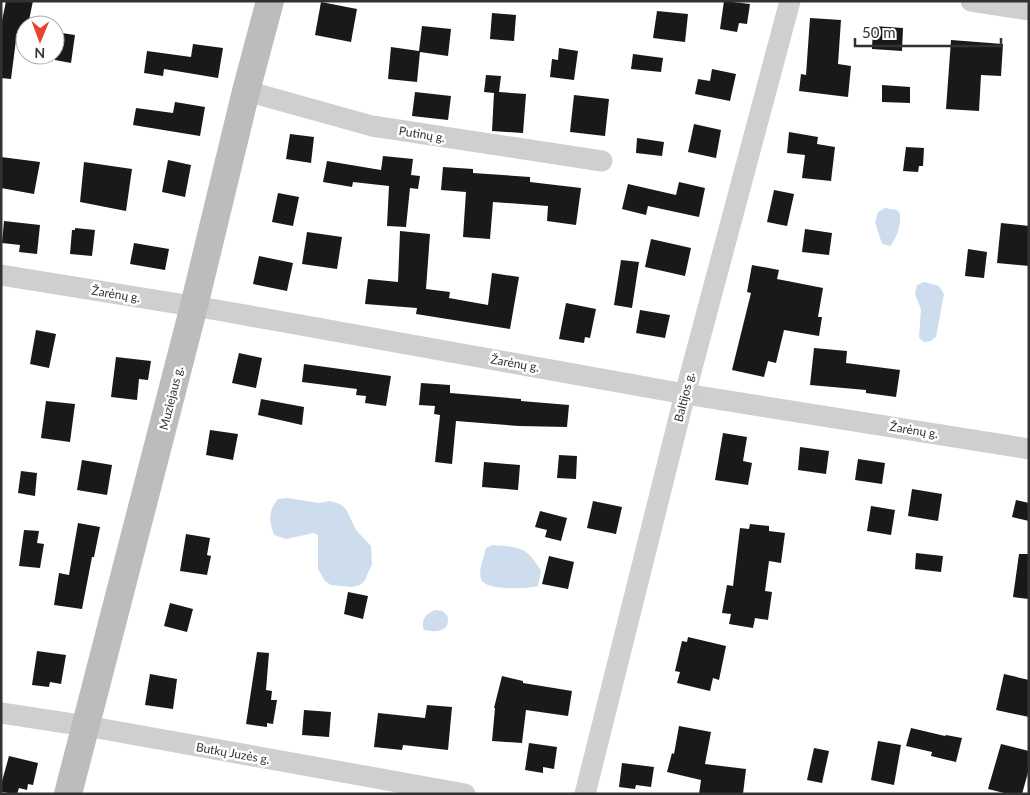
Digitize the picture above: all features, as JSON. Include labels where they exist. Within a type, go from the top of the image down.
[{"type":"main road","name":"Muziejaus g.","points":[[68,794],[194,306],[246,91],[270,1]]},
{"type":"street","name":"Baltijos g.","points":[[585,794],[685,394],[790,1]]},
{"type":"street","points":[[971,1],[1029,10]]},
{"type":"street","name":"Putinų g.","points":[[246,91],[372,126],[602,161]]},
{"type":"street","name":"Žarėnų g.","points":[[1,275],[194,306],[685,394],[1029,448]]},
{"type":"street","name":"Butkų Juzės g.","points":[[1,712],[465,794]]},
{"type":"water","points":[[885,208],[897,210],[900,214],[898,231],[890,246],[882,244],[875,222],[878,212]]},
{"type":"water","points":[[924,282],[939,286],[944,294],[936,337],[931,341],[924,342],[919,338],[921,309],[915,294],[917,285]]},
{"type":"water","points":[[287,498],[319,503],[330,501],[340,504],[346,509],[356,530],[371,546],[372,564],[365,580],[360,585],[352,587],[331,585],[325,581],[318,569],[318,535],[314,533],[286,539],[274,535],[270,521],[272,507],[278,499]]},
{"type":"water","points":[[492,545],[509,546],[526,552],[541,571],[538,586],[507,588],[490,586],[484,583],[480,575],[481,568],[486,548]]},
{"type":"water","points":[[436,610],[442,611],[447,615],[447,625],[438,631],[424,630],[423,623],[425,617]]},
{"type":"building","points":[[6,1],[33,1],[30,15],[15,15],[15,48],[11,79],[1,78],[1,26]]},
{"type":"building","points":[[724,1],[750,4],[747,24],[739,23],[737,32],[720,29]]},
{"type":"building","points":[[321,2],[357,9],[351,42],[315,35]]},
{"type":"building","points":[[657,11],[688,14],[685,42],[653,38]]},
{"type":"building","points":[[492,13],[516,15],[514,41],[490,39]]},
{"type":"building","points":[[810,18],[841,20],[838,64],[851,66],[848,97],[799,91],[801,74],[806,75]]},
{"type":"building","points":[[422,26],[451,29],[448,56],[420,52],[417,82],[388,79],[391,47],[419,51]]},
{"type":"building","points":[[873,26],[903,28],[902,51],[872,49]]},
{"type":"building","points":[[65,34],[75,35],[71,63],[65,62]]},
{"type":"building","points":[[951,40],[1003,44],[1001,76],[981,75],[979,111],[946,109]]},
{"type":"building","points":[[193,44],[223,48],[218,78],[164,69],[163,76],[144,73],[147,51],[191,57]]},
{"type":"building","points":[[559,48],[578,51],[574,80],[550,77],[552,59],[558,60]]},
{"type":"building","points":[[633,54],[663,58],[661,72],[631,69]]},
{"type":"building","points":[[712,69],[736,74],[730,101],[695,94],[698,79],[710,81]]},
{"type":"building","points":[[486,75],[501,76],[499,92],[526,94],[523,133],[492,131],[494,93],[484,92]]},
{"type":"building","points":[[882,85],[910,87],[910,103],[882,102]]},
{"type":"building","points":[[415,92],[451,96],[448,120],[412,116]]},
{"type":"building","points":[[574,95],[609,99],[605,136],[570,132]]},
{"type":"building","points":[[175,102],[205,107],[200,136],[133,125],[136,108],[173,113]]},
{"type":"building","points":[[694,124],[721,130],[716,158],[688,152]]},
{"type":"building","points":[[789,132],[818,137],[817,144],[835,147],[831,181],[802,178],[805,155],[787,153]]},
{"type":"building","points":[[290,134],[314,137],[311,163],[286,159]]},
{"type":"building","points":[[637,138],[664,142],[662,156],[636,153]]},
{"type":"building","points":[[906,147],[924,148],[923,166],[919,166],[918,172],[903,171]]},
{"type":"building","points":[[383,156],[413,159],[411,175],[420,176],[418,189],[410,188],[406,227],[387,226],[389,186],[353,182],[352,187],[323,182],[327,161],[381,170]]},
{"type":"building","points":[[1,157],[40,162],[34,194],[1,188]]},
{"type":"building","points":[[168,160],[191,165],[185,197],[162,192]]},
{"type":"building","points":[[84,162],[132,169],[126,211],[80,202]]},
{"type":"building","points":[[443,167],[473,169],[473,173],[530,177],[530,182],[581,188],[576,225],[547,221],[548,206],[493,202],[490,239],[463,237],[466,192],[441,190]]},
{"type":"building","points":[[679,182],[705,188],[699,217],[648,206],[646,215],[622,209],[628,184],[676,195]]},
{"type":"building","points":[[774,190],[794,194],[787,226],[767,222]]},
{"type":"building","points":[[278,193],[299,197],[293,226],[272,222]]},
{"type":"building","points":[[4,221],[40,225],[37,254],[19,252],[20,245],[2,243]]},
{"type":"building","points":[[1001,223],[1029,226],[1029,266],[997,263]]},
{"type":"building","points":[[75,228],[95,230],[92,256],[70,254],[72,230],[75,230]]},
{"type":"building","points":[[805,229],[832,233],[829,255],[802,252]]},
{"type":"building","points":[[400,231],[430,234],[426,289],[450,292],[449,298],[488,305],[492,273],[519,277],[510,329],[416,314],[417,308],[365,304],[368,279],[398,282]]},
{"type":"building","points":[[307,232],[342,237],[337,269],[302,264]]},
{"type":"building","points":[[651,239],[691,248],[685,276],[645,267]]},
{"type":"building","points":[[134,243],[169,249],[165,270],[130,264]]},
{"type":"building","points":[[968,249],[987,252],[984,278],[965,276]]},
{"type":"building","points":[[259,256],[293,263],[287,291],[253,284]]},
{"type":"building","points":[[621,260],[639,262],[632,308],[614,305]]},
{"type":"building","points":[[752,265],[779,270],[777,279],[823,288],[818,317],[822,317],[819,336],[784,330],[776,363],[768,361],[764,377],[732,370],[751,293],[747,292]]},
{"type":"building","points":[[566,303],[596,309],[590,338],[585,337],[584,343],[559,339]]},
{"type":"building","points":[[640,310],[670,315],[665,338],[636,333]]},
{"type":"building","points":[[36,330],[56,334],[49,368],[30,364]]},
{"type":"building","points":[[814,348],[847,351],[846,363],[900,370],[896,397],[866,393],[866,390],[810,385]]},
{"type":"building","points":[[239,353],[262,358],[256,388],[232,383]]},
{"type":"building","points":[[116,357],[151,361],[148,380],[139,379],[137,400],[111,397]]},
{"type":"building","points":[[304,364],[391,376],[386,406],[365,403],[366,396],[356,395],[357,389],[302,382]]},
{"type":"building","points":[[421,383],[450,385],[450,393],[569,405],[567,427],[519,426],[456,421],[452,464],[435,462],[440,415],[434,414],[435,406],[419,405]]},
{"type":"building","points":[[261,399],[304,407],[302,425],[258,415]]},
{"type":"building","points":[[46,401],[75,404],[70,442],[41,438]]},
{"type":"building","points":[[210,430],[238,434],[233,460],[206,455]]},
{"type":"building","points":[[723,433],[747,437],[743,461],[752,463],[748,485],[715,480]]},
{"type":"building","points":[[800,447],[829,451],[826,474],[798,470]]},
{"type":"building","points":[[559,455],[577,456],[576,479],[557,478]]},
{"type":"building","points":[[858,459],[885,463],[882,484],[855,480]]},
{"type":"building","points":[[82,460],[112,465],[107,495],[77,490]]},
{"type":"building","points":[[484,462],[520,465],[518,490],[482,487]]},
{"type":"building","points":[[21,471],[37,473],[35,496],[18,493]]},
{"type":"building","points":[[912,489],[942,494],[938,521],[908,516]]},
{"type":"building","points":[[1016,500],[1029,503],[1029,521],[1012,517]]},
{"type":"building","points":[[593,501],[622,507],[616,534],[587,528]]},
{"type":"building","points":[[871,506],[895,510],[891,535],[867,531]]},
{"type":"building","points":[[540,511],[567,518],[561,541],[545,537],[547,530],[535,527]]},
{"type":"building","points":[[78,523],[100,527],[82,609],[54,605],[59,573],[69,575]]},
{"type":"building","points":[[750,524],[769,526],[769,531],[785,533],[781,563],[769,561],[765,591],[772,592],[768,620],[755,618],[753,628],[729,624],[731,614],[722,613],[727,585],[733,586],[740,528],[749,529]]},
{"type":"building","points":[[24,530],[39,531],[37,543],[44,544],[40,568],[19,566]]},
{"type":"building","points":[[186,534],[210,538],[207,555],[211,556],[207,575],[180,571]]},
{"type":"building","points":[[916,553],[943,556],[941,572],[915,569]]},
{"type":"building","points":[[1019,554],[1029,554],[1029,599],[1013,597]]},
{"type":"building","points":[[549,556],[574,562],[568,589],[542,584]]},
{"type":"building","points":[[348,592],[368,596],[363,619],[344,614]]},
{"type":"building","points":[[170,603],[193,609],[187,632],[164,626]]},
{"type":"building","points":[[688,637],[726,646],[719,680],[713,678],[710,691],[677,683],[680,672],[675,671],[682,641],[687,642]]},
{"type":"building","points":[[37,651],[66,655],[61,684],[50,682],[49,687],[32,685]]},
{"type":"building","points":[[257,652],[269,653],[266,690],[272,691],[271,700],[277,700],[273,724],[267,723],[267,727],[246,724]]},
{"type":"building","points":[[150,674],[177,679],[173,709],[145,705]]},
{"type":"building","points":[[1004,674],[1029,680],[1029,717],[996,710]]},
{"type":"building","points":[[502,676],[523,681],[523,683],[572,691],[568,716],[526,710],[522,743],[492,741],[494,708]]},
{"type":"building","points":[[427,705],[452,707],[448,750],[403,745],[402,750],[374,747],[378,713],[425,718]]},
{"type":"building","points":[[304,710],[331,712],[329,737],[302,735]]},
{"type":"building","points":[[679,726],[711,732],[705,764],[746,769],[743,794],[699,794],[701,780],[667,772],[672,753],[674,754]]},
{"type":"building","points":[[911,728],[962,738],[956,762],[931,756],[932,752],[906,746]]},
{"type":"building","points":[[878,741],[901,745],[894,785],[871,780]]},
{"type":"building","points":[[529,743],[557,747],[554,769],[543,767],[543,773],[525,770]]},
{"type":"building","points":[[1001,744],[1029,751],[1029,769],[1022,794],[1008,794],[988,789]]},
{"type":"building","points":[[814,748],[829,751],[822,783],[807,780]]},
{"type":"building","points":[[9,756],[38,763],[33,785],[28,784],[27,790],[19,788],[17,794],[1,792],[1,785]]},
{"type":"building","points":[[622,763],[654,767],[651,787],[636,785],[635,789],[619,787]]}]
